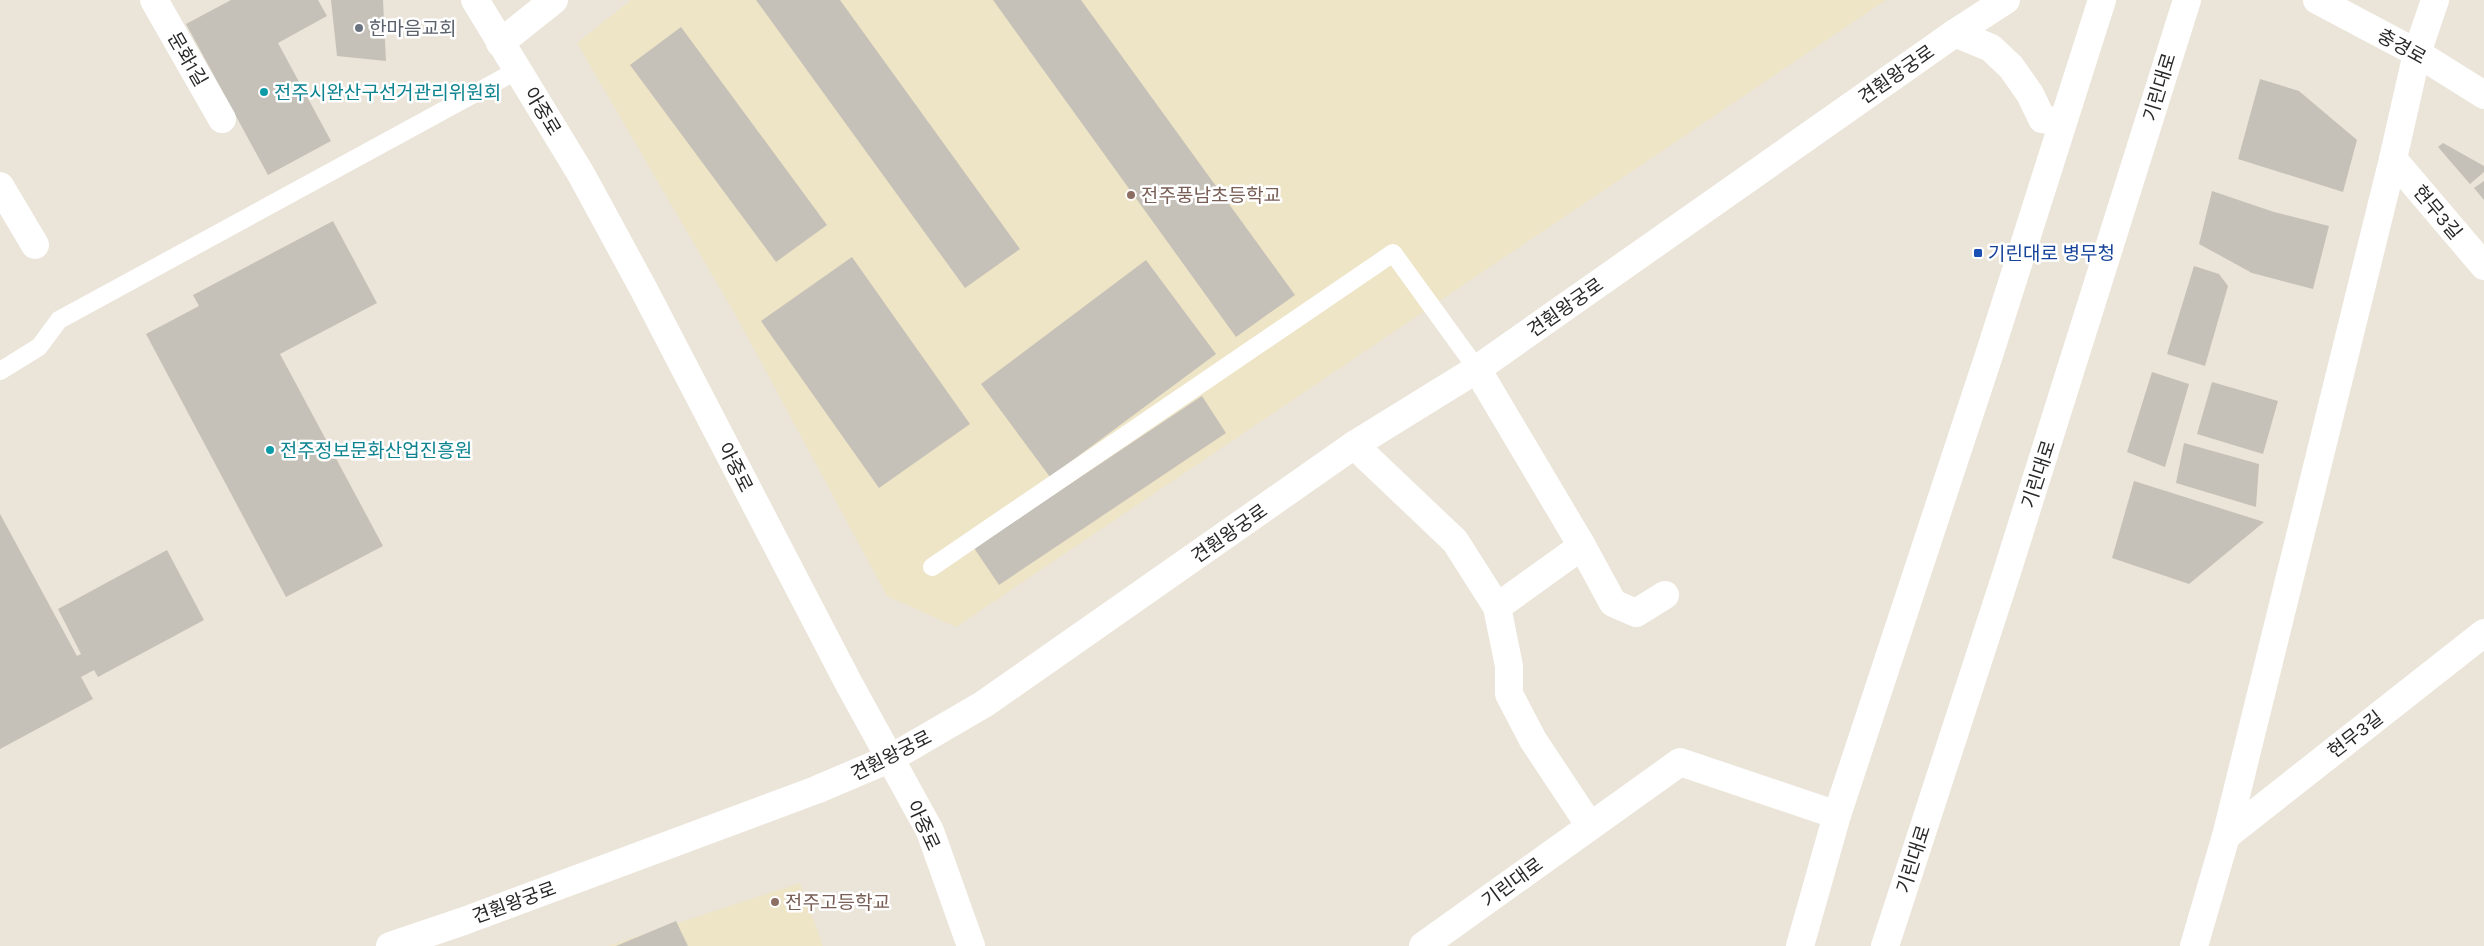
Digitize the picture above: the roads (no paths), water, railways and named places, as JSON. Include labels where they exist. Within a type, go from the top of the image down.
[{"type":"street","name":"문화1길","points":[[154,0],[222,119]]},
{"type":"street","points":[[500,43],[554,0]]},
{"type":"street","name":"견훤왕궁로","points":[[390,946],[464,921],[816,790],[891,758],[984,704],[1354,445],[1477,369],[1955,33],[2006,0]]},
{"type":"street","points":[[1800,946],[1837,814],[1990,352],[2061,122],[2102,0]]},
{"type":"street","name":"기린대로","points":[[1885,946],[2006,575],[2187,0]]},
{"type":"street","name":"충경로","points":[[2317,0],[2416,53],[2484,95]]},
{"type":"street","points":[[2194,946],[2226,836],[2393,159],[2416,53],[2435,0]]},
{"type":"street","name":"아중로","points":[[479,3],[500,43],[581,174],[643,288],[848,682],[930,831],[971,946]]},
{"type":"street","points":[[1955,33],[1991,48],[2016,74],[2042,119],[2061,122]]},
{"type":"street","name":"현무3길","points":[[2393,159],[2484,266]]},
{"type":"street","points":[[0,186],[35,245]]},
{"type":"street","points":[[1477,369],[1613,602],[1636,613],[1665,595]]},
{"type":"street","points":[[1354,445],[1455,541],[1497,606],[1509,666],[1509,694],[1533,740],[1590,826]]},
{"type":"street","points":[[1497,606],[1582,546]]},
{"type":"street","name":"현무3길","points":[[2226,836],[2484,633]]},
{"type":"street","name":"기린대로","points":[[1428,944],[1680,762],[1837,814]]},
{"type":"lane","points":[[0,371],[38,347],[59,320],[518,70]]},
{"type":"lane","points":[[932,566],[1393,254],[1477,369]]},
{"type":"place","name":"한마음교회","points":[[359,28]]},
{"type":"place","name":"전주시완산구선거관리위원회","points":[[264,92]]},
{"type":"place","name":"전주풍남초등학교","points":[[1131,195]]},
{"type":"place","name":"기린대로 병무청","points":[[1978,253]]},
{"type":"place","name":"전주정보문화산업진흥원","points":[[270,450]]},
{"type":"place","name":"전주고등학교","points":[[775,902]]}]
